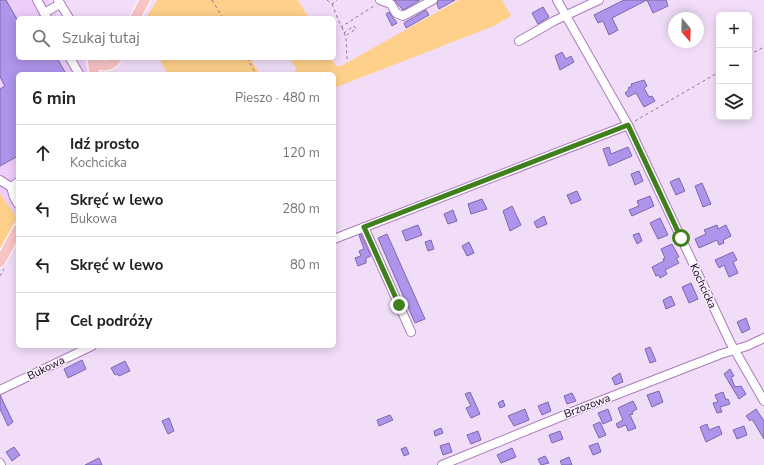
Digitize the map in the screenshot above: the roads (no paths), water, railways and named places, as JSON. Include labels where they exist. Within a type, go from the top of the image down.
[{"type":"main road","points":[[136,15],[145,0]]},
{"type":"main road","points":[[92,60],[94,72]]},
{"type":"main road","points":[[93,60],[101,66],[114,61]]},
{"type":"main road","points":[[104,72],[114,61]]},
{"type":"main road","points":[[0,262],[16,233]]},
{"type":"street","points":[[37,0],[44,13],[58,1],[67,16]]},
{"type":"street","points":[[377,3],[390,2],[398,15],[405,16],[433,0]]},
{"type":"street","name":"Kochcicka","points":[[557,0],[628,125],[734,350],[764,401]]},
{"type":"street","points":[[519,41],[599,0]]},
{"type":"street","points":[[71,60],[78,72]]},
{"type":"street","points":[[336,238],[628,125]]},
{"type":"street","points":[[0,180],[15,184],[14,197],[16,200]]},
{"type":"street","points":[[364,227],[412,332]]},
{"type":"street","name":"Brzozowa","points":[[442,465],[764,338]]},
{"type":"street","name":"Bukowa","points":[[0,390],[88,348]]}]
